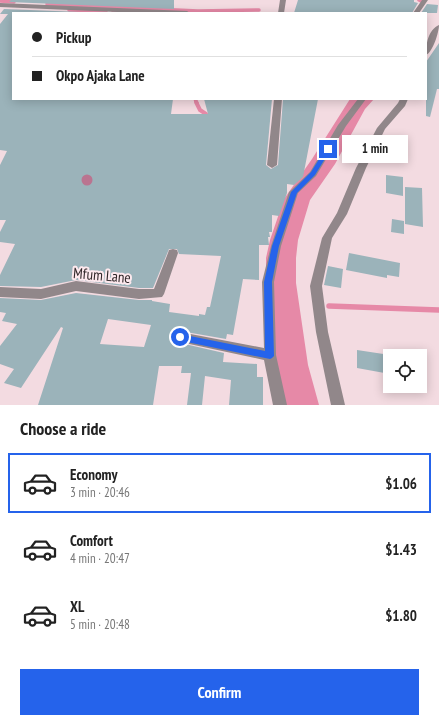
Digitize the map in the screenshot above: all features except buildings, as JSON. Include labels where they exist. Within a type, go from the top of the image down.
[{"type":"street","points":[[281,12],[283,0]]},
{"type":"street","points":[[416,12],[421,1]]},
{"type":"street","points":[[0,4],[166,12]]},
{"type":"street","points":[[427,50],[434,33],[439,27]]},
{"type":"street","points":[[272,165],[278,100]]},
{"type":"street","points":[[280,405],[270,356],[268,282],[276,246],[294,192],[313,174],[342,125],[361,100]]},
{"type":"street","points":[[338,405],[322,332],[316,286],[327,238],[342,214],[361,168],[381,128],[402,104],[404,100]]},
{"type":"street","name":"Mfum Lane","points":[[0,292],[41,294],[76,286],[139,294],[158,294],[173,253]]},
{"type":"street","points":[[180,337],[270,356]]},
{"type":"waterway","points":[[0,1],[14,2]]},
{"type":"waterway","points":[[47,4],[198,11],[259,10]]},
{"type":"waterway","points":[[69,10],[106,11]]},
{"type":"waterway","points":[[301,405],[291,365],[281,283],[281,258],[284,240],[297,199],[322,164],[356,106],[362,100]]},
{"type":"waterway","points":[[196,102],[200,110],[206,114],[207,119]]},
{"type":"waterway","points":[[329,306],[439,310]]},
{"type":"route","points":[[180,337],[270,356],[268,282],[276,246],[294,192],[313,174],[328,149]]}]
